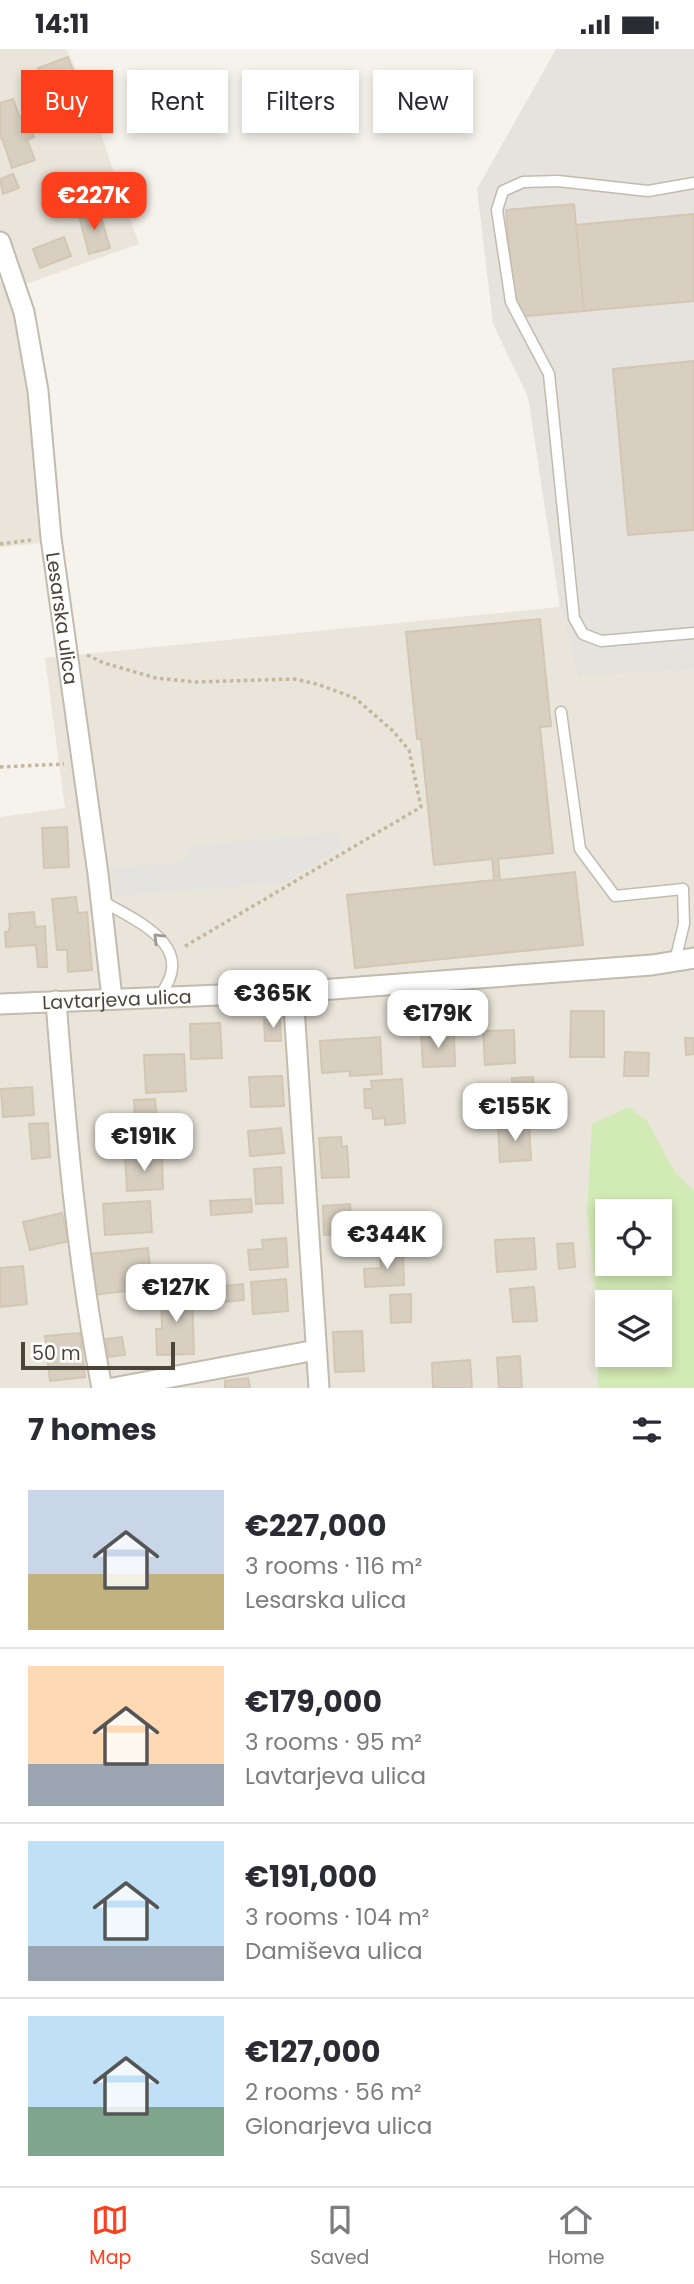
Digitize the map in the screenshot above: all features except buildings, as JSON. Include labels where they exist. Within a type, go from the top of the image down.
[{"type":"street","name":"Lesarska ulica","points":[[0,242],[15,283],[30,340],[38,391],[51,538],[102,901],[112,998]]},
{"type":"street","name":"Lavtarjeva ulica","points":[[0,1004],[293,992],[652,965],[685,960]]},
{"type":"street","points":[[293,992],[318,1388]]},
{"type":"street","points":[[57,1001],[68,1152],[89,1322],[102,1388]]},
{"type":"street","points":[[113,1388],[316,1350]]},
{"type":"lane","points":[[694,183],[648,191],[558,181],[523,182],[503,191],[497,210],[511,302],[549,374],[574,618],[583,634],[601,641],[694,633]]},
{"type":"lane","points":[[561,712],[580,849],[615,896],[683,889],[685,960]]},
{"type":"lane","points":[[102,901],[149,929],[166,946],[171,955],[172,972],[169,984],[158,996]]},
{"type":"path","points":[[0,544],[51,538]]},
{"type":"path","points":[[67,650],[156,678],[196,682],[295,679],[317,684],[355,698],[392,730],[409,750],[421,807],[171,955]]},
{"type":"path","points":[[0,767],[83,763]]},
{"type":"shaded area","points":[[0,49],[66,49],[76,70],[21,70],[21,133],[101,133],[139,244],[23,285],[45,391],[62,541],[0,547]]},
{"type":"shaded area","points":[[556,49],[694,49],[694,670],[578,677],[560,607],[528,397],[493,324],[477,189]]},
{"type":"shaded area","points":[[560,607],[578,677],[694,670],[694,1190],[675,1172],[648,1122],[587,1213],[595,1290],[597,1388],[0,1388],[0,817],[65,808],[45,658]]},
{"type":"shaded area","points":[[339,833],[341,848],[285,882],[115,896],[112,868],[189,861],[188,846]]},
{"type":"green space","points":[[629,1107],[648,1122],[675,1172],[694,1190],[694,1388],[597,1388],[598,1367],[672,1367],[672,1290],[595,1290],[587,1213],[592,1124]]}]
